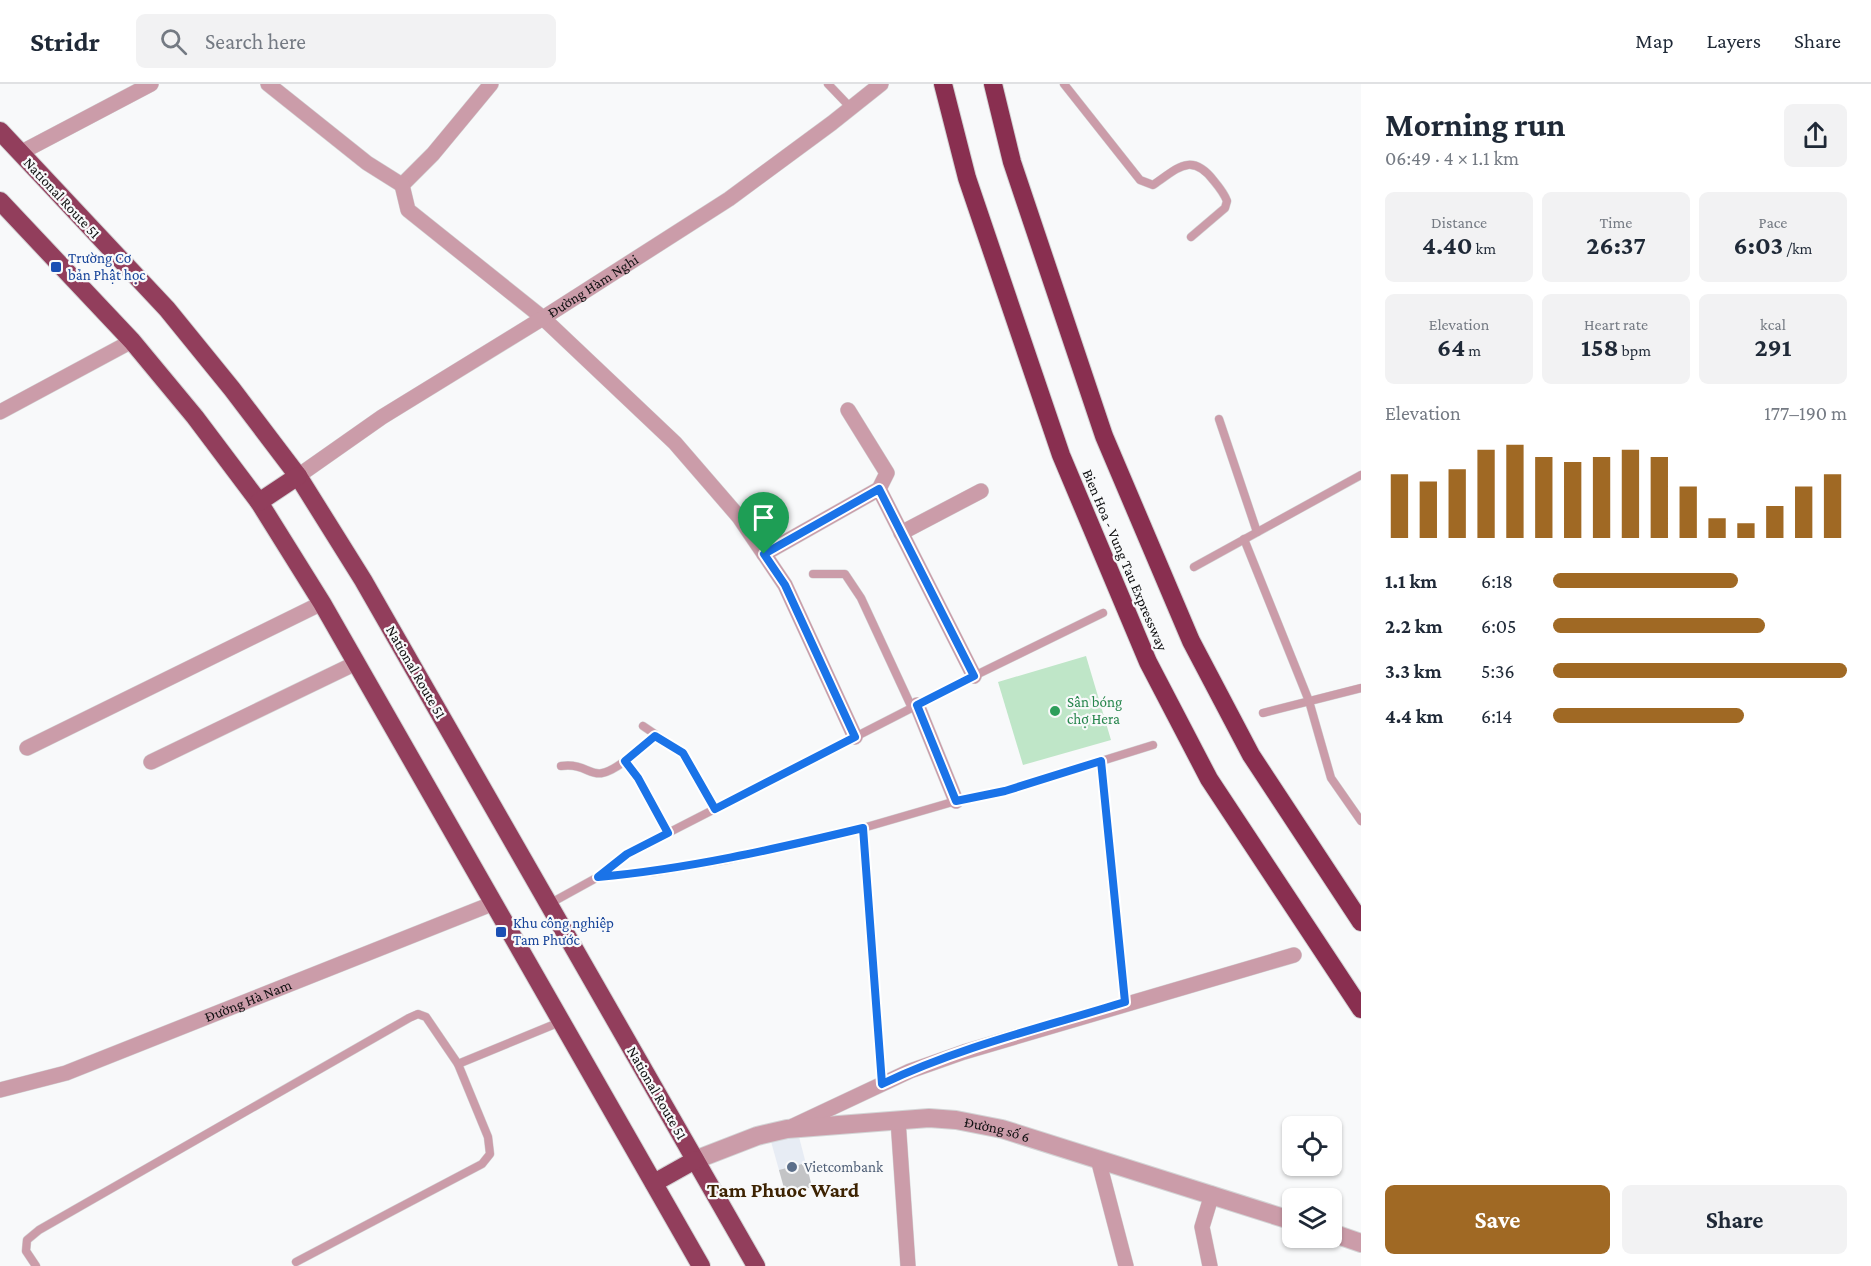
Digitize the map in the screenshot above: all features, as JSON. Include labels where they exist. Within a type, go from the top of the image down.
[{"type":"highway","name":"Bien Hoa - Vung Tau Expressway","points":[[943,84],[967,178],[1061,455],[1148,662],[1209,779],[1361,1009]]},
{"type":"highway","name":"Bien Hoa - Vung Tau Expressway","points":[[993,84],[1012,162],[1104,436],[1191,641],[1251,755],[1361,922]]},
{"type":"highway","name":"National Route 51","points":[[0,131],[167,309],[298,476],[363,580],[756,1266]]},
{"type":"highway","points":[[0,201],[132,341],[195,417],[259,502],[322,603],[701,1266]]},
{"type":"highway","points":[[259,502],[298,476]]},
{"type":"highway","points":[[654,1183],[695,1160]]},
{"type":"street","points":[[20,153],[151,84]]},
{"type":"street","points":[[268,84],[367,163],[402,185],[408,210],[543,318],[675,443],[739,517],[785,585],[855,737]]},
{"type":"street","points":[[402,185],[433,154],[491,84]]},
{"type":"street","name":"Đường Hàm Nghi","points":[[298,476],[382,417],[543,318],[729,199],[881,84]]},
{"type":"street","points":[[0,412],[132,341]]},
{"type":"street","points":[[764,554],[879,489],[887,473],[848,410]]},
{"type":"street","points":[[879,489],[974,676]]},
{"type":"street","points":[[901,533],[981,491]]},
{"type":"street","points":[[27,748],[322,603]]},
{"type":"street","points":[[151,762],[356,663]]},
{"type":"street","points":[[914,706],[956,801]]},
{"type":"street","name":"Đường Hà Nam","points":[[0,1090],[66,1073],[494,903]]},
{"type":"street","points":[[787,1129],[909,1071],[964,1052],[1125,1002],[1294,955]]},
{"type":"street","name":"Đường số 6","points":[[695,1160],[757,1136],[787,1129],[930,1118],[981,1124],[1282,1217]]},
{"type":"street","points":[[898,1120],[908,1266]]},
{"type":"street","points":[[1098,1159],[1126,1266]]},
{"type":"street","points":[[1210,1266],[1202,1227],[1212,1194]]},
{"type":"street","points":[[1342,1236],[1361,1243]]},
{"type":"lane","points":[[828,84],[851,108]]},
{"type":"lane","points":[[1064,84],[1140,180],[1148,185],[1153,185],[1184,165],[1195,164],[1205,170],[1227,201],[1225,208],[1191,237]]},
{"type":"lane","points":[[1219,419],[1257,532]]},
{"type":"lane","points":[[1194,567],[1361,475]]},
{"type":"lane","points":[[1244,539],[1309,701],[1332,778],[1361,821]]},
{"type":"lane","points":[[813,574],[845,574],[861,598],[914,706]]},
{"type":"lane","points":[[549,904],[598,877],[627,854],[914,706],[1103,613]]},
{"type":"lane","points":[[1263,713],[1361,688]]},
{"type":"lane","points":[[643,726],[683,753],[715,809]]},
{"type":"lane","points":[[561,766],[574,765],[593,774],[602,775],[625,761],[655,736]]},
{"type":"lane","points":[[598,877],[654,872],[726,860],[863,828],[956,801],[1005,791],[1153,745]]},
{"type":"lane","points":[[625,761],[638,778],[668,833]]},
{"type":"lane","points":[[1101,761],[1125,1002]]},
{"type":"lane","points":[[863,828],[882,1084]]},
{"type":"lane","points":[[36,1266],[26,1251],[27,1240],[39,1230],[409,1017],[418,1014],[426,1017],[458,1064],[488,1137],[490,1154],[482,1164],[296,1262]]},
{"type":"lane","points":[[458,1064],[561,1021]]},
{"type":"shaded area","name":"Vietcombank","points":[[798,1133],[812,1187],[786,1195],[770,1138]]},
{"type":"green space","name":"Sân bóng chợ Hera","points":[[1086,656],[1111,740],[1023,765],[998,682]]},
{"type":"building","points":[[806,1163],[812,1187],[786,1195],[779,1170]]},
{"type":"place","name":"Trường Cơ bản Phật học","points":[[56,267]]},
{"type":"place","name":"Sân bóng chợ Hera","points":[[1055,711]]},
{"type":"place","name":"Khu công nghiệp Tam Phước","points":[[501,932]]},
{"type":"place","name":"Vietcombank","points":[[792,1167]]},
{"type":"district","name":"Tam Phuoc Ward","points":[[783,1190]]},
{"type":"route","points":[[879,489],[974,676],[917,705],[956,801],[1005,791],[1101,761],[1125,1002],[964,1052],[909,1071],[882,1084],[863,828],[726,860],[654,872],[598,877],[627,854],[668,833],[638,778],[625,761],[655,736],[683,753],[715,809],[855,737],[785,585],[764,554],[879,489]]}]
